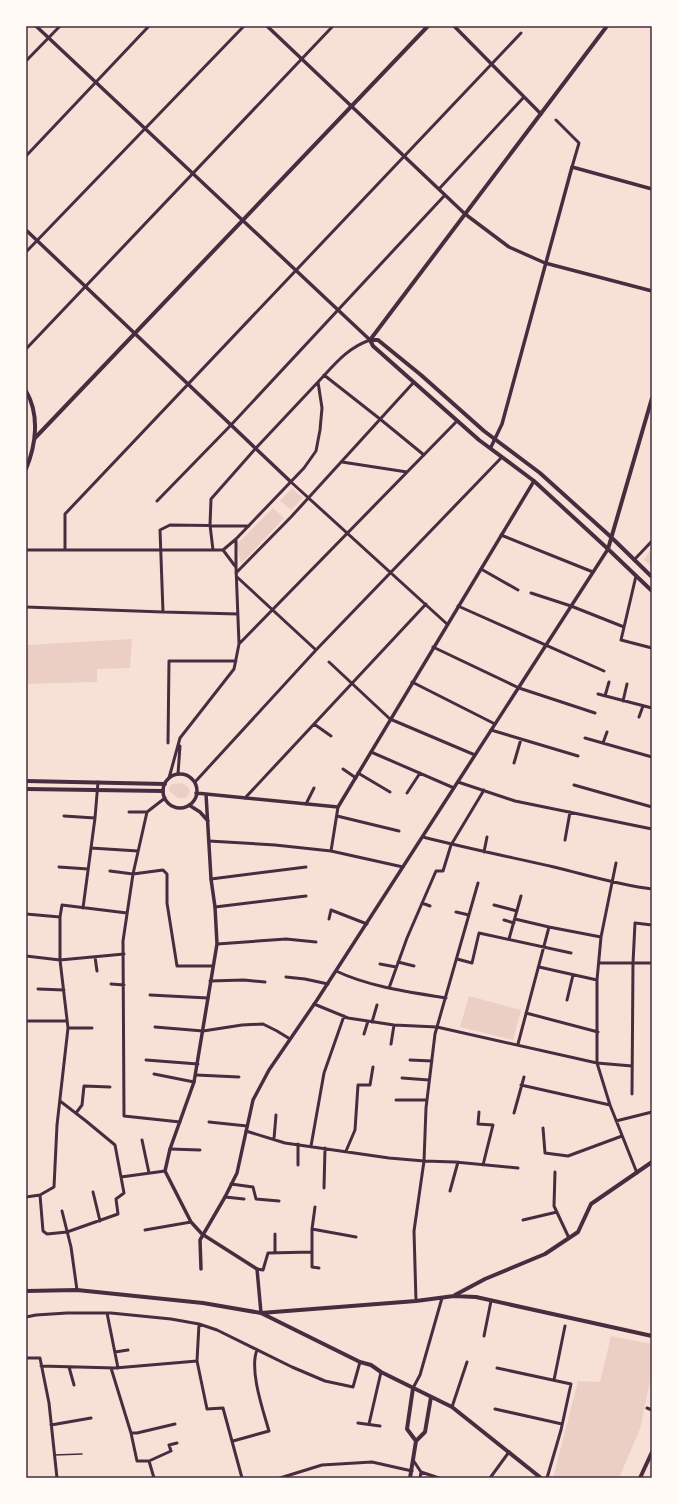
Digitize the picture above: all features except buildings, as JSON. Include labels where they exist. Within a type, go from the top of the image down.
[{"type":"main road","points":[[35,438],[428,26]]},
{"type":"main road","points":[[370,340],[607,26]]},
{"type":"main road","points":[[370,340],[373,346],[457,421],[534,480],[652,591]]},
{"type":"main road","points":[[370,340],[378,340],[421,375],[484,431],[540,473],[652,577]]},
{"type":"main road","points":[[26,392],[34,416],[35,438],[26,469]]},
{"type":"main road","points":[[608,549],[652,398]]},
{"type":"main road","points":[[26,781],[165,784]]},
{"type":"main road","points":[[26,789],[163,791]]},
{"type":"main road","points":[[454,1296],[485,1279],[545,1254],[578,1232],[591,1204],[652,1162]]},
{"type":"main road","points":[[26,1290],[77,1290],[203,1303],[261,1313],[416,1302],[454,1296],[476,1297],[652,1336]]},
{"type":"main road","points":[[261,1313],[360,1362],[371,1365],[381,1372],[452,1407],[541,1478]]},
{"type":"main road","points":[[413,1388],[408,1428],[416,1441]]},
{"type":"main road","points":[[410,1478],[416,1441],[425,1432],[431,1397]]},
{"type":"main road","points":[[640,1478],[652,1452]]},
{"type":"street","points":[[36,26],[370,340],[347,351],[256,448],[211,500],[210,525],[213,550]]},
{"type":"street","points":[[26,61],[60,26]]},
{"type":"street","points":[[26,156],[149,26]]},
{"type":"street","points":[[26,252],[244,26]]},
{"type":"street","points":[[267,26],[465,214],[509,247],[545,263],[652,291]]},
{"type":"street","points":[[26,350],[333,26]]},
{"type":"street","points":[[454,26],[541,114]]},
{"type":"street","points":[[65,550],[65,514],[521,33]]},
{"type":"street","points":[[439,189],[524,97]]},
{"type":"street","points":[[491,447],[502,424],[579,143],[556,120]]},
{"type":"street","points":[[572,167],[652,189]]},
{"type":"street","points":[[157,501],[231,425],[445,195]]},
{"type":"street","points":[[26,230],[291,482],[448,624]]},
{"type":"street","points":[[324,375],[424,455]]},
{"type":"street","points":[[26,550],[223,550],[249,526],[291,482],[304,468],[316,451],[322,408],[318,382]]},
{"type":"street","points":[[236,575],[342,462],[414,382]]},
{"type":"street","points":[[239,644],[457,421]]},
{"type":"street","points":[[194,782],[316,650],[503,456]]},
{"type":"street","points":[[342,462],[407,472]]},
{"type":"street","points":[[331,851],[338,807],[534,480]]},
{"type":"street","points":[[163,612],[160,530],[170,525],[249,526]]},
{"type":"street","points":[[501,535],[593,572]]},
{"type":"street","points":[[169,778],[178,774],[187,776],[194,782],[196,793],[195,798],[189,805],[178,807],[173,806],[165,798],[163,791],[169,778],[180,738],[234,669],[239,644],[236,539]]},
{"type":"street","points":[[634,560],[652,541]]},
{"type":"street","points":[[201,1269],[200,1240],[202,1234],[225,1197],[236,1173],[253,1100],[269,1070],[328,984],[608,549]]},
{"type":"street","points":[[223,550],[236,567]]},
{"type":"street","points":[[481,569],[518,590]]},
{"type":"street","points":[[236,575],[316,650]]},
{"type":"street","points":[[636,576],[621,640],[652,648]]},
{"type":"street","points":[[531,593],[571,606],[624,627]]},
{"type":"street","points":[[245,798],[426,604]]},
{"type":"street","points":[[458,606],[604,671]]},
{"type":"street","points":[[26,607],[238,614]]},
{"type":"street","points":[[433,647],[519,688],[595,713]]},
{"type":"street","points":[[168,743],[169,661],[236,661]]},
{"type":"street","points":[[329,662],[390,719],[475,755]]},
{"type":"street","points":[[412,682],[495,724]]},
{"type":"street","points":[[605,696],[609,682]]},
{"type":"street","points":[[623,701],[627,684]]},
{"type":"street","points":[[598,694],[652,708]]},
{"type":"street","points":[[639,717],[643,706]]},
{"type":"street","points":[[314,724],[331,736]]},
{"type":"street","points":[[491,730],[578,756]]},
{"type":"street","points":[[603,743],[607,732]]},
{"type":"street","points":[[178,774],[180,738]]},
{"type":"street","points":[[585,738],[652,757]]},
{"type":"street","points":[[514,763],[521,739]]},
{"type":"street","points":[[371,752],[454,788]]},
{"type":"street","points":[[343,769],[356,778]]},
{"type":"street","points":[[358,773],[390,792]]},
{"type":"street","points":[[407,793],[420,773]]},
{"type":"street","points":[[84,908],[98,782]]},
{"type":"street","points":[[458,782],[515,801],[652,829]]},
{"type":"street","points":[[574,786],[652,807]]},
{"type":"street","points":[[306,804],[314,788]]},
{"type":"street","points":[[389,988],[398,962],[436,871],[443,871],[451,844],[484,790]]},
{"type":"street","points":[[196,793],[338,807]]},
{"type":"street","points":[[206,794],[210,841],[211,879],[215,907],[217,944],[196,1075],[170,1149],[165,1171],[191,1222],[202,1234],[257,1269],[263,1270],[268,1253],[312,1252]]},
{"type":"street","points":[[129,812],[147,812],[165,798]]},
{"type":"street","points":[[189,805],[200,812],[208,821]]},
{"type":"street","points":[[147,812],[133,874],[123,941],[124,1116],[180,1122]]},
{"type":"street","points":[[565,840],[570,812]]},
{"type":"street","points":[[64,816],[95,818]]},
{"type":"street","points":[[337,816],[399,831]]},
{"type":"street","points":[[422,837],[628,886],[652,889]]},
{"type":"street","points":[[484,852],[487,837]]},
{"type":"street","points":[[210,841],[275,845],[331,851],[404,867]]},
{"type":"street","points":[[91,848],[138,851]]},
{"type":"street","points":[[616,863],[602,937],[597,980],[597,1063],[610,1106],[636,1173]]},
{"type":"street","points":[[59,867],[88,869]]},
{"type":"street","points":[[211,879],[306,867]]},
{"type":"street","points":[[110,871],[133,874],[163,870],[167,874],[167,903],[177,966],[213,966]]},
{"type":"street","points":[[416,1302],[414,1231],[424,1161],[429,1080],[437,1027],[478,883]]},
{"type":"street","points":[[215,907],[306,896]]},
{"type":"street","points":[[509,940],[521,896]]},
{"type":"street","points":[[422,903],[430,906]]},
{"type":"street","points":[[26,1197],[40,1195],[54,1187],[60,1101],[68,1028],[60,960],[60,917],[62,905],[127,913]]},
{"type":"street","points":[[494,905],[517,911]]},
{"type":"street","points":[[329,919],[331,910],[366,924]]},
{"type":"street","points":[[456,912],[469,915]]},
{"type":"street","points":[[26,914],[60,917]]},
{"type":"street","points":[[504,920],[602,937]]},
{"type":"street","points":[[632,1094],[633,963],[636,923],[652,925]]},
{"type":"street","points":[[518,1044],[549,928]]},
{"type":"street","points":[[456,959],[472,963],[479,933],[572,953]]},
{"type":"street","points":[[217,944],[286,940],[316,942]]},
{"type":"street","points":[[26,956],[60,960],[124,954]]},
{"type":"street","points":[[95,956],[97,972]]},
{"type":"street","points":[[398,962],[414,966]]},
{"type":"street","points":[[599,963],[652,963]]},
{"type":"street","points":[[380,964],[396,967]]},
{"type":"street","points":[[539,967],[597,980]]},
{"type":"street","points":[[336,971],[389,988],[446,998]]},
{"type":"street","points":[[567,1000],[573,975]]},
{"type":"street","points":[[286,977],[328,984]]},
{"type":"street","points":[[210,981],[244,980],[265,982]]},
{"type":"street","points":[[111,984],[124,985]]},
{"type":"street","points":[[38,989],[64,990]]},
{"type":"street","points":[[150,995],[208,998]]},
{"type":"street","points":[[314,1004],[344,1016],[372,1022],[394,1025],[437,1027],[597,1063],[632,1066]]},
{"type":"street","points":[[372,1022],[377,1005]]},
{"type":"street","points":[[526,1013],[598,1032]]},
{"type":"street","points":[[311,1146],[324,1073],[344,1016]]},
{"type":"street","points":[[26,1021],[66,1021]]},
{"type":"street","points":[[364,1034],[368,1021]]},
{"type":"street","points":[[155,1027],[203,1031],[242,1025],[263,1024],[290,1040]]},
{"type":"street","points":[[391,1044],[394,1025]]},
{"type":"street","points":[[68,1028],[92,1028]]},
{"type":"street","points":[[146,1060],[198,1064]]},
{"type":"street","points":[[410,1060],[432,1060]]},
{"type":"street","points":[[346,1151],[354,1130],[358,1085],[370,1085],[373,1067]]},
{"type":"street","points":[[154,1074],[194,1082]]},
{"type":"street","points":[[196,1075],[239,1077]]},
{"type":"street","points":[[514,1113],[524,1076]]},
{"type":"street","points":[[402,1078],[429,1080]]},
{"type":"street","points":[[521,1085],[610,1106]]},
{"type":"street","points":[[76,1113],[82,1105],[84,1086],[110,1087]]},
{"type":"street","points":[[396,1100],[427,1100]]},
{"type":"street","points":[[40,1195],[43,1231],[47,1234],[67,1232],[118,1214],[116,1199],[124,1194],[115,1145],[60,1101]]},
{"type":"street","points":[[479,1112],[478,1124],[493,1125],[483,1165]]},
{"type":"street","points":[[616,1121],[652,1112]]},
{"type":"street","points":[[274,1139],[276,1115]]},
{"type":"street","points":[[209,1122],[246,1128],[274,1139],[298,1144],[389,1158],[458,1162],[518,1168]]},
{"type":"street","points":[[543,1128],[545,1152],[568,1156],[622,1136]]},
{"type":"street","points":[[142,1140],[149,1173]]},
{"type":"street","points":[[298,1144],[298,1165]]},
{"type":"street","points":[[324,1188],[325,1148]]},
{"type":"street","points":[[170,1149],[200,1150]]},
{"type":"street","points":[[450,1191],[458,1162]]},
{"type":"street","points":[[121,1177],[165,1171]]},
{"type":"street","points":[[555,1172],[554,1206],[569,1238]]},
{"type":"street","points":[[231,1184],[253,1187],[256,1199],[279,1201]]},
{"type":"street","points":[[94,1192],[100,1221]]},
{"type":"street","points":[[225,1197],[244,1200]]},
{"type":"street","points":[[315,1207],[312,1229],[312,1267],[319,1268]]},
{"type":"street","points":[[62,1210],[77,1290]]},
{"type":"street","points":[[523,1220],[557,1212]]},
{"type":"street","points":[[146,1230],[191,1222]]},
{"type":"street","points":[[312,1229],[356,1237]]},
{"type":"street","points":[[275,1234],[275,1253]]},
{"type":"street","points":[[257,1269],[261,1313]]},
{"type":"street","points":[[413,1388],[420,1375],[442,1298]]},
{"type":"street","points":[[484,1336],[491,1301]]},
{"type":"street","points":[[26,1317],[68,1313],[107,1314],[171,1319],[199,1324],[217,1330],[325,1381],[353,1388],[360,1362]]},
{"type":"street","points":[[107,1314],[118,1368]]},
{"type":"street","points":[[199,1324],[197,1361],[208,1409],[223,1408],[242,1478]]},
{"type":"street","points":[[554,1380],[565,1326]]},
{"type":"street","points":[[115,1352],[128,1350]]},
{"type":"street","points":[[233,1441],[269,1431],[254,1369],[254,1357],[257,1350]]},
{"type":"street","points":[[26,1358],[40,1358],[49,1403],[57,1478]]},
{"type":"street","points":[[41,1366],[118,1368],[197,1361]]},
{"type":"street","points":[[452,1407],[467,1362]]},
{"type":"street","points":[[69,1367],[74,1385]]},
{"type":"street","points":[[111,1368],[131,1433],[137,1461],[149,1461],[171,1452],[169,1444],[177,1443]]},
{"type":"street","points":[[497,1368],[571,1384],[547,1478]]},
{"type":"street","points":[[368,1424],[381,1372]]},
{"type":"street","points":[[647,1408],[652,1410]]},
{"type":"street","points":[[495,1410],[562,1424]]},
{"type":"street","points":[[51,1425],[91,1418]]},
{"type":"street","points":[[358,1423],[380,1426]]},
{"type":"street","points":[[131,1433],[138,1434],[175,1424]]},
{"type":"street","points":[[490,1478],[508,1452]]},
{"type":"street","points":[[413,1460],[421,1472],[439,1478]]},
{"type":"street","points":[[149,1461],[154,1478]]},
{"type":"street","points":[[280,1478],[322,1465],[372,1462],[412,1471]]},
{"type":"street","points":[[420,1478],[421,1472]]},
{"type":"lane","points":[[54,1455],[82,1454]]},
{"type":"shaded area","points":[[292,488],[303,498],[291,510],[280,501]]},
{"type":"shaded area","points":[[273,508],[284,518],[241,564],[237,544]]},
{"type":"shaded area","points":[[652,548],[652,567],[644,560]]},
{"type":"shaded area","points":[[132,639],[130,668],[97,669],[97,682],[26,684],[26,645]]},
{"type":"shaded area","points":[[182,783],[187,786],[189,793],[186,798],[178,798],[169,791],[169,788],[172,784]]},
{"type":"shaded area","points":[[469,996],[521,1010],[513,1040],[460,1027]]},
{"type":"shaded area","points":[[611,1336],[652,1344],[652,1372],[640,1429],[619,1478],[553,1478],[578,1381],[600,1382]]}]
